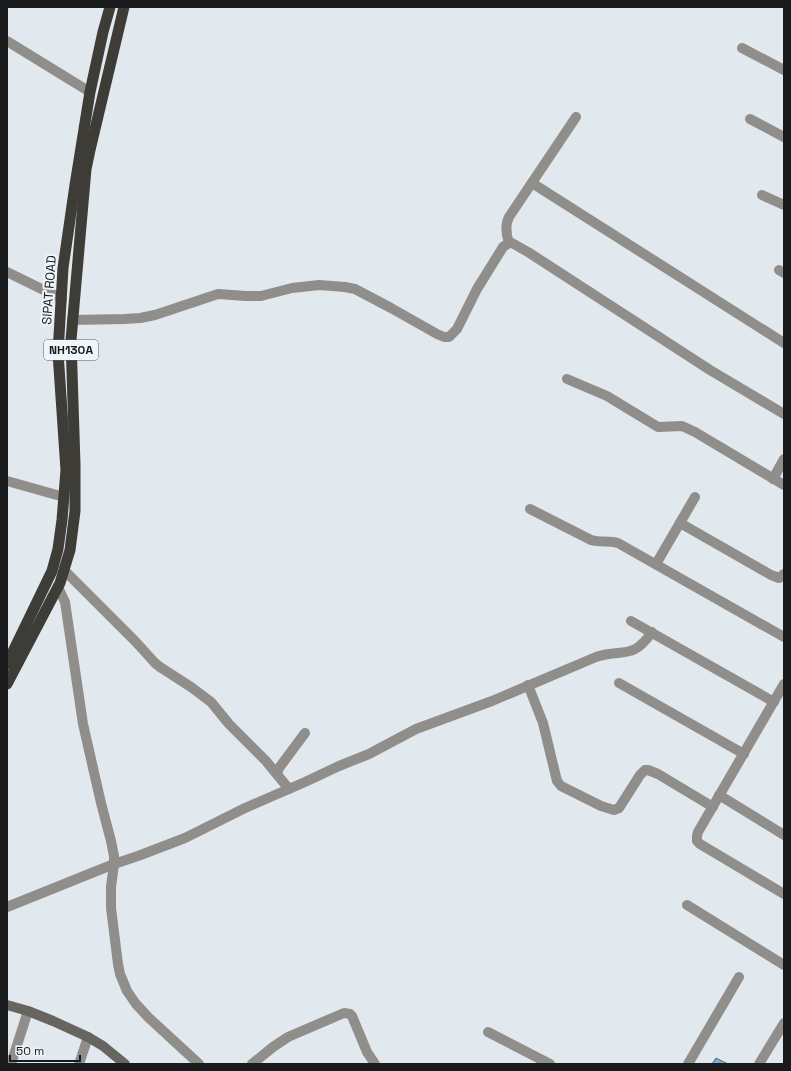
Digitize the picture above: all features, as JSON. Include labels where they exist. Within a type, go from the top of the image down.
[{"type":"highway","name":"SIPAT ROAD","points":[[8,660],[52,570],[58,549],[66,470],[58,353],[63,268],[90,92],[110,7]]},
{"type":"highway","name":"NH130A","points":[[7,684],[58,587],[70,550],[75,511],[75,465],[70,340],[86,169],[124,7]]},
{"type":"main road","points":[[7,1005],[28,1011],[88,1037],[103,1046],[125,1064]]},
{"type":"street","points":[[7,41],[90,92]]},
{"type":"street","points":[[742,48],[784,70]]},
{"type":"street","points":[[509,243],[506,231],[507,221],[576,117]]},
{"type":"street","points":[[750,119],[784,137]]},
{"type":"street","points":[[532,183],[784,344]]},
{"type":"street","points":[[762,195],[784,205]]},
{"type":"street","points":[[72,320],[140,318],[155,315],[218,294],[260,296],[292,288],[319,285],[355,289],[437,334],[444,337],[449,337],[457,329],[477,289],[499,252],[509,243],[528,252],[710,370],[784,414]]},
{"type":"street","points":[[7,272],[62,299]]},
{"type":"street","points":[[567,379],[607,396],[658,427],[682,426],[695,432],[784,485]]},
{"type":"street","points":[[774,479],[784,459]]},
{"type":"street","points":[[7,481],[64,497]]},
{"type":"street","points":[[656,564],[695,497]]},
{"type":"street","points":[[530,509],[591,540],[598,542],[618,543],[784,637]]},
{"type":"street","points":[[680,523],[771,575],[779,578],[784,574]]},
{"type":"street","points":[[64,570],[155,663],[212,702],[229,724],[266,761],[288,789]]},
{"type":"street","points":[[58,587],[66,602],[83,724],[111,841],[114,864],[111,887],[111,908],[118,964],[127,991],[136,1004],[199,1064]]},
{"type":"street","points":[[631,621],[780,694],[698,832],[697,841],[784,894]]},
{"type":"street","points":[[7,907],[114,864],[185,838],[245,808],[369,754],[416,729],[492,701],[601,655],[630,652],[644,643],[652,632]]},
{"type":"street","points":[[619,683],[744,754]]},
{"type":"street","points":[[528,685],[543,723],[557,781],[561,786],[601,806],[614,810],[619,808],[640,775],[645,770],[648,770],[658,774],[713,807]]},
{"type":"street","points":[[277,774],[279,768],[305,733]]},
{"type":"street","points":[[719,795],[784,835]]},
{"type":"street","points":[[687,905],[784,965]]},
{"type":"street","points":[[688,1064],[739,977]]},
{"type":"street","points":[[11,1064],[28,1011]]},
{"type":"street","points":[[252,1064],[288,1037],[344,1012],[352,1016],[367,1052],[374,1064]]},
{"type":"street","points":[[759,1064],[784,1024]]},
{"type":"street","points":[[488,1032],[550,1064]]},
{"type":"street","points":[[79,1064],[88,1037]]},
{"type":"building","points":[[716,1058],[728,1064],[712,1064]]}]
